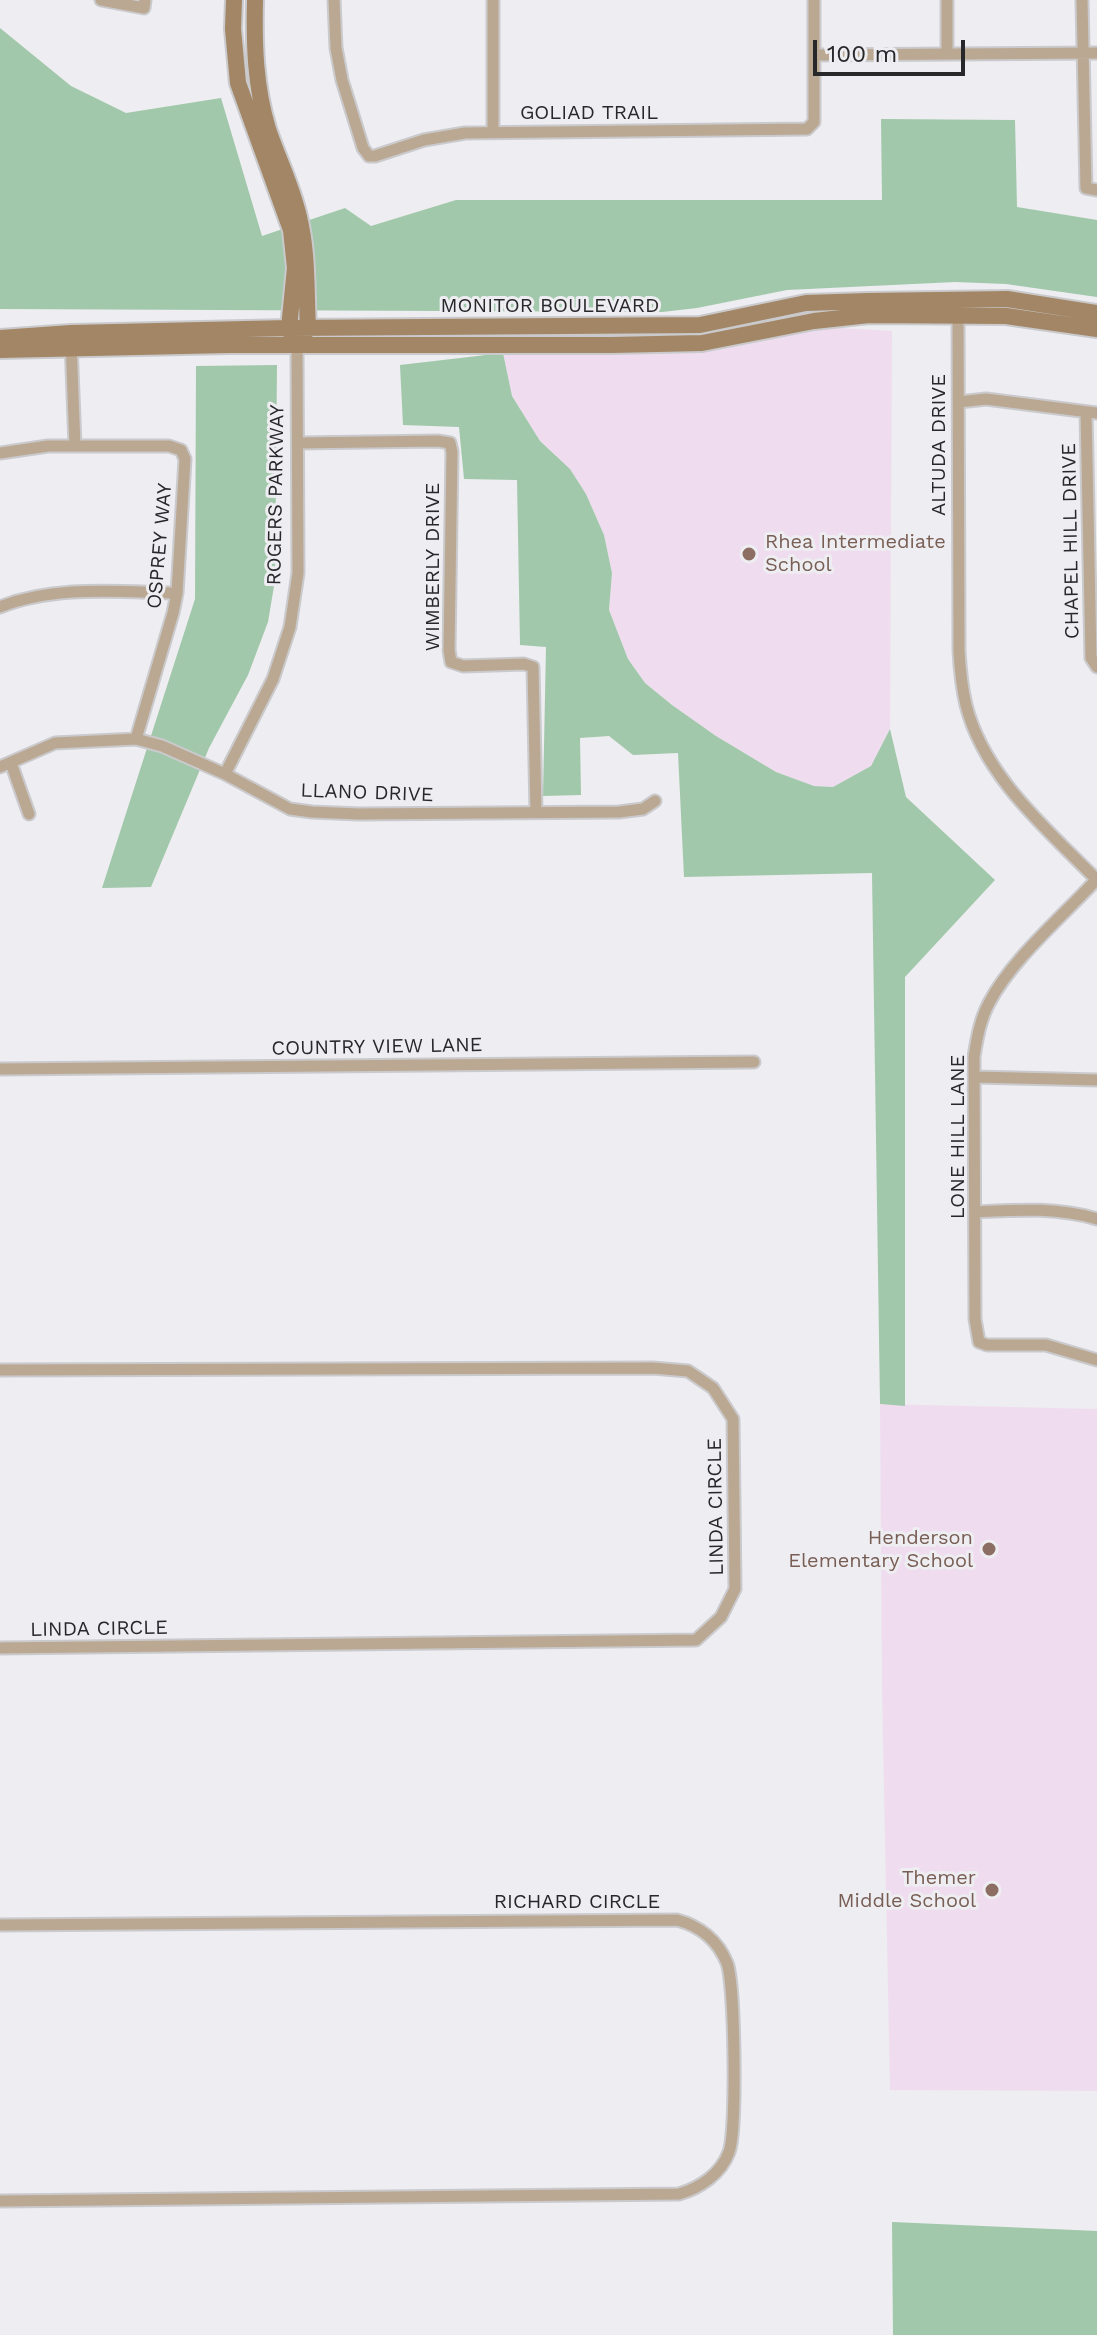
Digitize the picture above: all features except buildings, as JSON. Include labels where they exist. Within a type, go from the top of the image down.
[{"type":"street","points":[[101,0],[144,4]]},
{"type":"street","name":"ROGERS PARKWAY","points":[[225,774],[273,679],[290,627],[298,573],[297,347],[289,328],[295,268],[291,230],[238,83],[234,0]]},
{"type":"street","points":[[255,0],[253,37],[256,76],[268,126],[289,180],[305,252],[308,328],[297,347]]},
{"type":"street","name":"GOLIAD TRAIL","points":[[334,0],[336,48],[342,80],[363,148],[369,156],[449,135],[493,132],[791,131],[812,126],[814,55]]},
{"type":"street","points":[[493,0],[493,132]]},
{"type":"street","points":[[814,0],[814,55],[1097,53]]},
{"type":"street","points":[[947,0],[947,53]]},
{"type":"street","points":[[1082,0],[1082,54],[1091,189]]},
{"type":"street","name":"MONITOR BOULEVARD","points":[[0,338],[297,347],[702,343],[814,321],[958,308],[1007,299],[1097,313]]},
{"type":"street","name":"MONITOR BOULEVARD","points":[[0,350],[71,340],[289,328],[700,325],[806,303],[958,308],[1097,329]]},
{"type":"street","name":"ALTUDA DRIVE","points":[[958,308],[959,651],[966,705],[984,748],[1004,783],[1097,880]]},
{"type":"street","points":[[0,453],[75,446],[71,340]]},
{"type":"street","points":[[959,402],[986,399],[1092,413]]},
{"type":"street","name":"CHAPEL HILL DRIVE","points":[[1092,413],[1091,658],[1097,667]]},
{"type":"street","name":"WIMBERLY DRIVE","points":[[298,443],[450,443],[451,662],[463,666],[524,664],[533,667],[536,812]]},
{"type":"street","name":"OSPREY WAY","points":[[75,446],[169,446],[181,450],[185,459],[177,593],[136,739]]},
{"type":"street","points":[[0,607],[28,598],[73,592],[177,593]]},
{"type":"street","name":"LLANO DRIVE","points":[[6,765],[55,743],[136,739],[162,746],[225,774],[290,809],[312,812],[619,812],[643,809],[655,801]]},
{"type":"street","points":[[6,765],[29,814]]},
{"type":"street","name":"LONE HILL LANE","points":[[1097,880],[1015,966],[990,1001],[980,1025],[974,1057],[976,1334],[979,1342],[987,1345],[1046,1345],[1097,1360]]},
{"type":"street","name":"COUNTRY VIEW LANE","points":[[0,1069],[754,1062]]},
{"type":"street","points":[[975,1077],[1097,1080]]},
{"type":"street","points":[[975,1212],[1061,1212],[1097,1219]]},
{"type":"street","name":"LINDA CIRCLE","points":[[0,1370],[653,1368],[688,1371],[713,1388],[733,1419],[735,1557],[735,1589],[721,1617],[696,1640],[0,1648]]},
{"type":"street","name":"RICHARD CIRCLE","points":[[0,1925],[677,1920],[706,1934],[727,1962],[732,1994],[733,2127],[730,2152],[715,2174],[698,2187],[679,2194],[0,2201]]},
{"type":"shaded area","name":"Rhea Intermediate School","points":[[822,327],[892,331],[890,729],[871,766],[833,787],[814,786],[776,772],[716,736],[645,683],[628,659],[609,610],[612,573],[604,535],[586,494],[570,469],[540,441],[512,396],[503,353]]},
{"type":"shaded area","points":[[880,1404],[1097,1409],[1097,2091],[890,2090]]},
{"type":"green space","points":[[0,28],[71,86],[126,113],[221,98],[262,236],[345,208],[371,226],[456,200],[882,200],[881,119],[1015,120],[1017,207],[1097,220],[1097,297],[1006,284],[955,282],[787,290],[662,312],[0,309]]},
{"type":"green space","points":[[503,353],[512,396],[540,441],[570,469],[586,494],[604,535],[612,573],[609,610],[628,659],[645,683],[716,736],[776,772],[814,786],[833,787],[871,766],[890,729],[906,797],[995,880],[905,977],[905,1406],[880,1404],[872,873],[684,877],[678,753],[633,755],[609,736],[580,738],[581,795],[543,796],[546,647],[520,645],[517,480],[464,479],[459,427],[403,425],[400,365]]},
{"type":"green space","points":[[277,365],[275,580],[268,622],[248,675],[209,748],[151,887],[102,888],[195,599],[196,366]]},
{"type":"green space","points":[[892,2222],[1097,2231],[1097,2335],[893,2335]]},
{"type":"place","name":"Rhea Intermediate School","points":[[749,554]]},
{"type":"place","name":"Henderson Elementary School","points":[[989,1549]]},
{"type":"place","name":"Themer Middle School","points":[[992,1890]]}]
